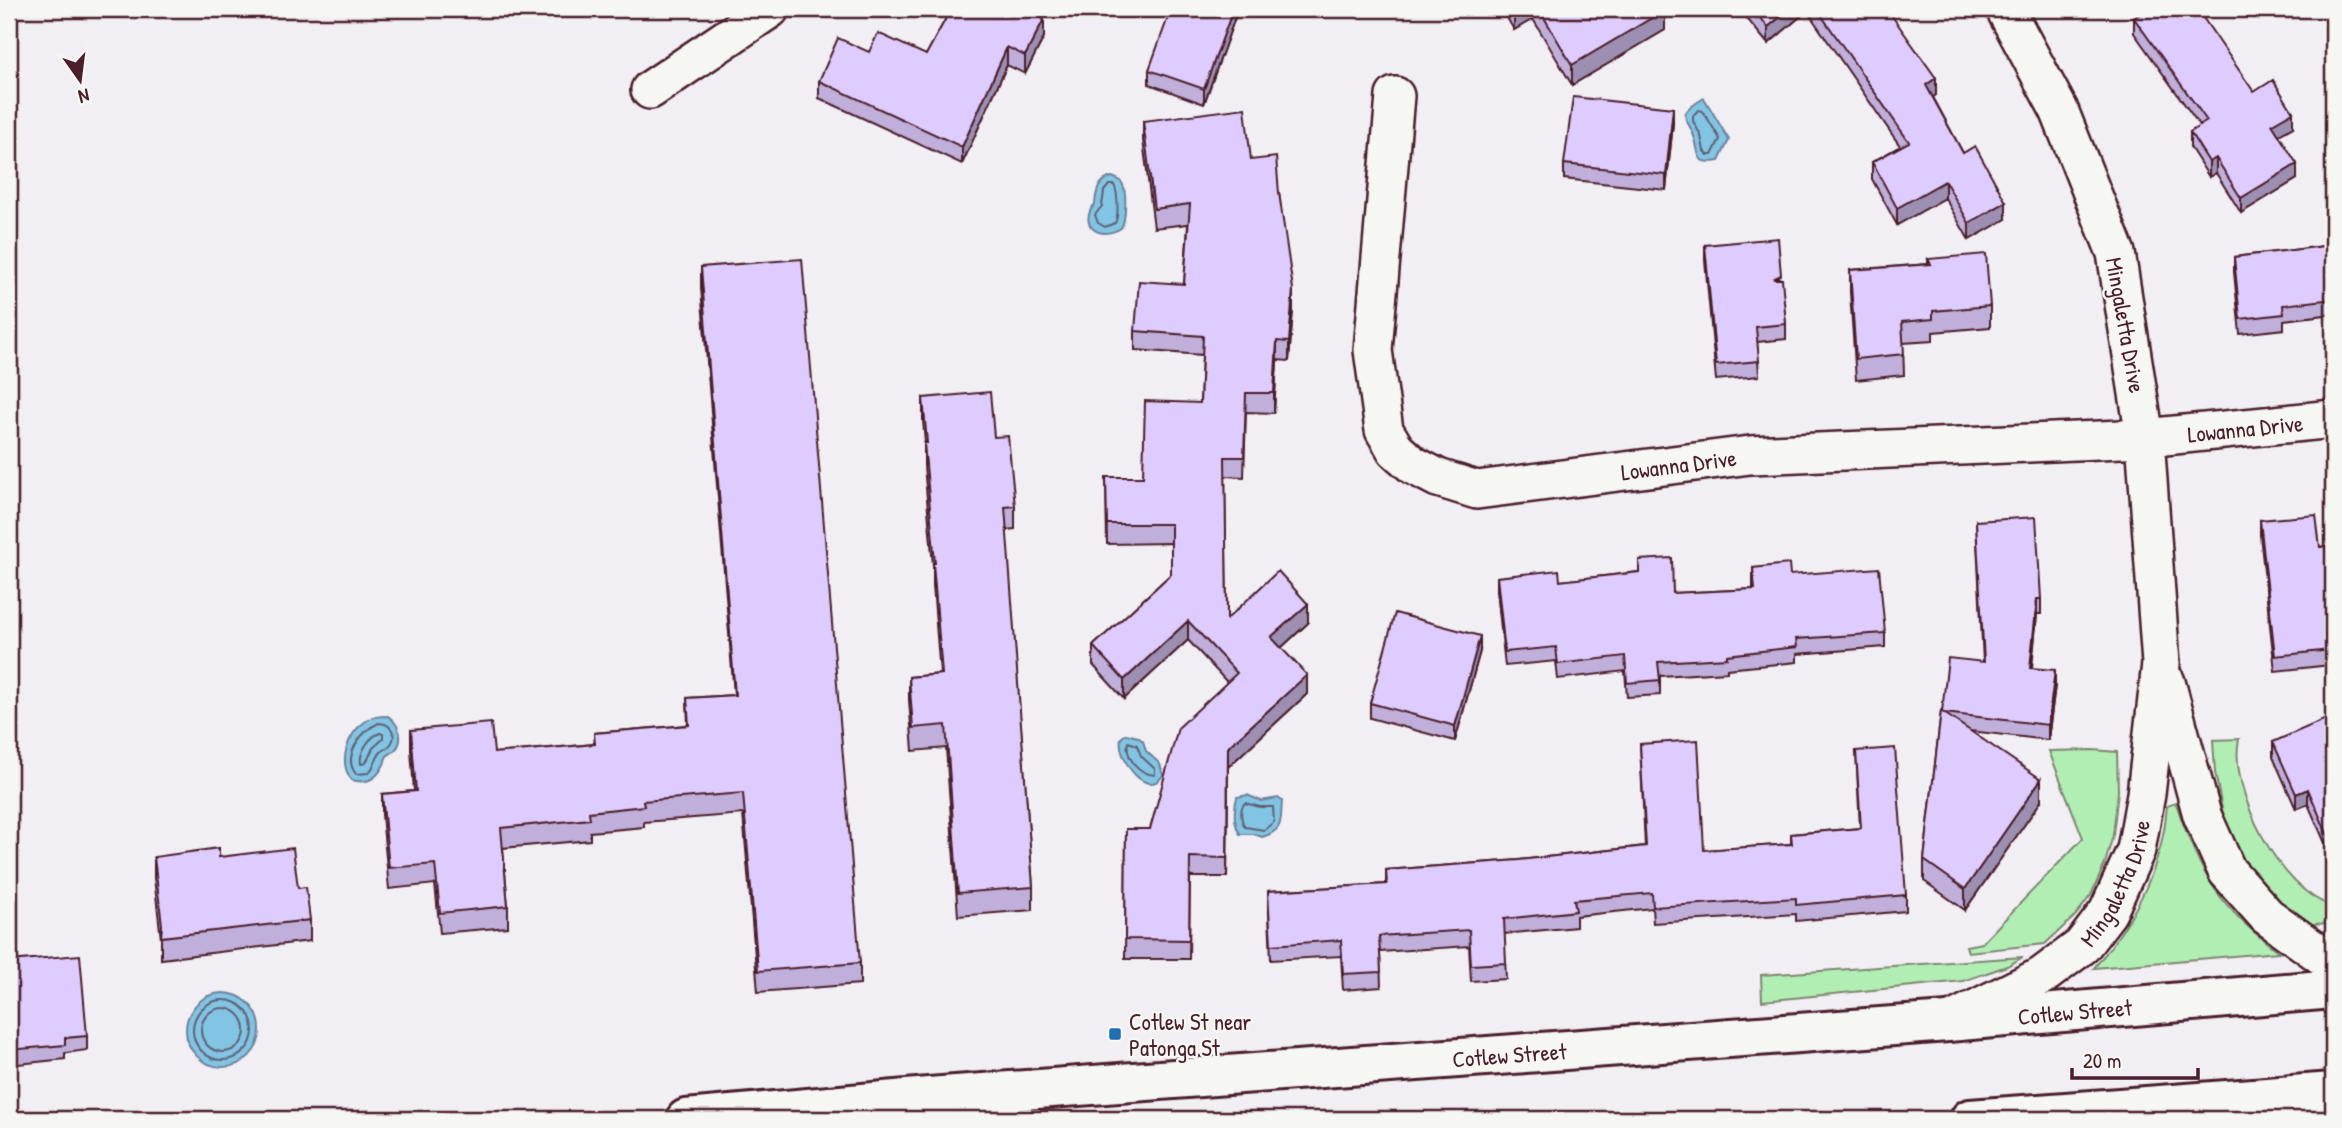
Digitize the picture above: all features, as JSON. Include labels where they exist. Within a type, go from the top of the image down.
[{"type":"main road","name":"Cotlew Street","points":[[686,1119],[929,1097],[1948,1023],[2333,989]]},
{"type":"main road","points":[[1970,1119],[2227,1109],[2333,1092]]},
{"type":"street","points":[[650,90],[770,9]]},
{"type":"street","name":"Mingaletta Drive","points":[[1948,1023],[2042,975],[2082,946],[2108,912],[2136,850],[2146,794],[2161,664],[2145,438],[2116,253],[2059,110],[2005,9]]},
{"type":"street","name":"Lowanna Drive","points":[[1395,96],[1373,351],[1384,430],[1396,450],[1413,465],[1438,478],[1476,490],[1750,455],[2145,438],[2333,419]]},
{"type":"street","name":"Mingaletta Drive","points":[[2161,664],[2202,815],[2227,871],[2267,916],[2333,961]]},
{"type":"green space","points":[[2239,739],[2238,760],[2242,784],[2262,836],[2295,881],[2314,897],[2333,906],[2333,923],[2312,924],[2283,906],[2249,870],[2234,844],[2224,819],[2215,772],[2213,740]]},
{"type":"green space","points":[[2049,751],[2117,752],[2118,791],[2113,835],[2105,864],[2091,895],[2076,915],[2045,944],[1968,952],[1966,946],[1982,943],[2083,838]]},
{"type":"green space","points":[[2176,803],[2193,850],[2214,887],[2241,920],[2279,952],[2094,968],[2121,932],[2144,893],[2159,851],[2167,806]]},
{"type":"green space","points":[[2023,957],[2007,966],[1963,981],[1762,1001],[1761,975]]},
{"type":"water","points":[[1704,98],[1729,140],[1719,161],[1706,162],[1700,158],[1685,117],[1689,109]]},
{"type":"water","points":[[1112,177],[1124,187],[1123,224],[1113,232],[1098,232],[1093,229],[1088,218],[1099,187]]},
{"type":"water","points":[[388,716],[399,731],[399,745],[387,756],[374,778],[366,781],[352,780],[345,765],[350,740],[366,721],[374,717]]},
{"type":"water","points":[[1126,734],[1143,741],[1146,751],[1160,764],[1163,775],[1157,782],[1142,780],[1129,766],[1121,747],[1121,738]]},
{"type":"water","points":[[1247,795],[1261,801],[1278,798],[1282,801],[1280,824],[1275,831],[1262,837],[1240,834],[1235,820],[1236,802],[1237,797]]},
{"type":"water","points":[[230,993],[250,1003],[258,1016],[258,1044],[250,1057],[237,1065],[216,1067],[196,1057],[188,1044],[186,1023],[196,1003],[209,995]]},
{"type":"building","points":[[951,9],[1031,9],[1030,12],[1044,19],[1025,56],[1007,47],[962,147],[819,81],[838,38],[869,52],[878,33],[926,55]]},
{"type":"building","points":[[1171,9],[1233,9],[1204,89],[1149,70]]},
{"type":"building","points":[[1539,9],[1664,9],[1665,10],[1572,65]]},
{"type":"building","points":[[1753,9],[1790,9],[1768,27]]},
{"type":"building","points":[[1817,9],[1887,9],[1936,78],[1926,85],[1963,153],[1975,146],[2006,202],[1969,223],[1945,181],[1897,208],[1872,162],[1909,142]]},
{"type":"building","points":[[2147,9],[2197,9],[2254,92],[2273,80],[2293,112],[2272,124],[2297,164],[2241,198],[2216,158],[2209,162],[2190,132],[2207,121],[2134,18]]},
{"type":"building","points":[[1573,97],[1673,108],[1666,175],[1564,164]]},
{"type":"building","points":[[1245,108],[1251,160],[1276,157],[1293,289],[1289,342],[1277,341],[1274,393],[1246,393],[1244,457],[1225,457],[1227,619],[1278,571],[1308,604],[1271,637],[1307,675],[1228,747],[1227,858],[1190,857],[1189,940],[1125,939],[1126,829],[1150,829],[1178,728],[1237,673],[1188,621],[1124,680],[1093,646],[1171,574],[1171,524],[1107,524],[1106,477],[1143,477],[1145,401],[1200,403],[1203,336],[1135,331],[1139,281],[1184,284],[1190,204],[1154,209],[1143,121]]},
{"type":"building","points":[[1778,238],[1781,275],[1773,279],[1782,279],[1786,324],[1756,327],[1759,361],[1716,365],[1705,245]]},
{"type":"building","points":[[2333,245],[2333,299],[2283,305],[2284,314],[2240,319],[2234,257]]},
{"type":"building","points":[[1986,254],[1990,306],[1933,311],[1933,319],[1902,322],[1904,354],[1856,359],[1850,270],[1931,264],[1928,259]]},
{"type":"building","points":[[802,259],[860,963],[758,971],[743,793],[643,801],[644,806],[589,812],[590,819],[501,828],[508,906],[440,913],[435,864],[389,868],[382,794],[416,791],[411,730],[491,723],[494,753],[595,744],[594,733],[689,725],[687,698],[735,695],[701,267]]},
{"type":"building","points":[[990,392],[994,437],[1008,436],[1015,506],[1005,507],[1033,887],[958,893],[946,725],[913,728],[909,677],[942,674],[923,398]]},
{"type":"building","points":[[2316,515],[2320,547],[2333,545],[2333,604],[2326,605],[2330,650],[2275,656],[2260,520]]},
{"type":"building","points":[[2036,517],[2041,599],[2037,599],[2030,668],[2055,670],[2048,725],[1944,713],[1948,658],[1984,662],[1976,521]]},
{"type":"building","points":[[1672,558],[1673,593],[1755,589],[1753,568],[1789,564],[1790,575],[1879,568],[1885,633],[1796,639],[1797,647],[1727,655],[1727,658],[1658,662],[1660,680],[1627,683],[1625,656],[1558,664],[1556,647],[1505,652],[1497,577],[1559,570],[1560,581],[1639,572],[1639,560]]},
{"type":"building","points":[[1395,613],[1480,636],[1455,726],[1370,703]]},
{"type":"building","points":[[1941,711],[2041,779],[1965,889],[1924,860]]},
{"type":"building","points":[[2328,718],[2333,730],[2332,845],[2308,789],[2296,794],[2273,742]]},
{"type":"building","points":[[1698,740],[1704,850],[1792,844],[1791,834],[1861,828],[1856,751],[1895,748],[1906,895],[1796,905],[1796,898],[1653,907],[1652,893],[1574,900],[1576,911],[1504,919],[1506,963],[1471,965],[1469,930],[1379,936],[1381,972],[1343,974],[1341,940],[1271,945],[1268,891],[1387,884],[1386,870],[1519,860],[1646,846],[1640,744]]},
{"type":"building","points":[[219,848],[219,857],[293,848],[298,888],[306,887],[310,920],[161,937],[154,857]]},
{"type":"building","points":[[80,955],[87,1036],[65,1038],[65,1045],[9,1050],[9,961]]},
{"type":"place","name":"Cotlew St near Patonga St","points":[[1115,1034]]}]
